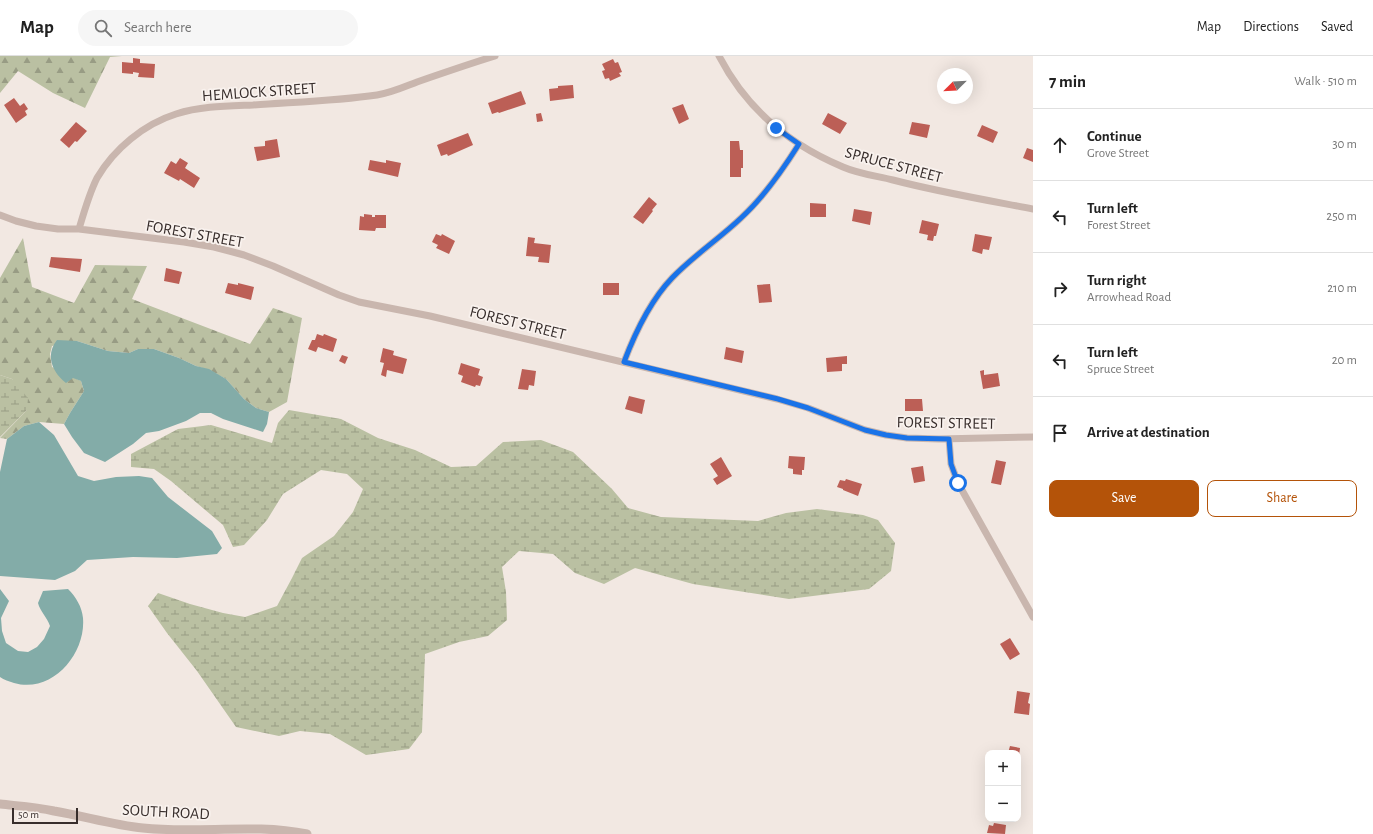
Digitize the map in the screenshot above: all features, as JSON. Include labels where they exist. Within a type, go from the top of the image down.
[{"type":"street","name":"HEMLOCK STREET","points":[[78,229],[98,178],[109,162],[138,134],[156,123],[175,115],[216,107],[338,100],[379,95],[495,56]]},
{"type":"street","name":"SPRUCE STREET","points":[[719,56],[736,85],[748,100],[776,128],[799,144],[844,167],[866,174],[933,190],[1033,209]]},
{"type":"street","points":[[624,362],[647,313],[667,284],[687,264],[742,218],[775,180],[799,144]]},
{"type":"street","name":"FOREST STREET","points":[[0,216],[16,222],[36,226],[58,229],[78,229],[214,247],[244,255],[273,266],[339,296],[359,302],[430,316],[778,399],[808,408],[865,430],[886,435],[907,438],[949,439],[1033,437]]},
{"type":"street","points":[[949,439],[951,464],[958,483],[1033,617]]},
{"type":"street","name":"SOUTH ROAD","points":[[0,804],[53,810],[144,828],[185,830],[257,828],[278,829],[307,834]]},
{"type":"green space","points":[[0,56],[122,56],[110,57],[85,108],[53,93],[18,71],[0,93]]},
{"type":"green space","points":[[23,238],[32,287],[74,303],[95,265],[147,266],[132,299],[250,344],[273,308],[302,318],[287,402],[269,412],[256,408],[244,399],[226,379],[209,370],[179,358],[154,349],[138,349],[129,353],[108,351],[77,341],[52,346],[50,354],[52,367],[81,381],[84,391],[64,424],[39,422],[24,426],[7,439],[0,438],[27,410],[12,379],[0,375],[0,278]]},
{"type":"green space","points":[[0,375],[12,379],[28,398],[27,410],[0,437]]},
{"type":"green space","points":[[289,410],[341,419],[378,438],[415,450],[451,467],[476,466],[503,442],[541,440],[573,452],[612,489],[628,508],[661,517],[758,521],[786,513],[817,509],[863,515],[878,520],[895,543],[891,571],[869,589],[789,599],[693,584],[635,568],[604,584],[575,573],[553,554],[519,551],[502,567],[506,592],[507,620],[488,636],[459,642],[425,654],[422,732],[409,749],[366,755],[330,734],[300,731],[279,736],[236,727],[197,671],[148,606],[158,593],[190,604],[245,617],[277,606],[302,558],[334,536],[353,512],[363,489],[347,474],[321,470],[283,494],[267,520],[244,545],[233,547],[223,525],[171,481],[154,469],[131,467],[131,454],[178,429],[211,425],[272,443],[278,423]]},
{"type":"water","points":[[57,340],[77,341],[108,351],[129,353],[138,349],[154,349],[196,366],[209,369],[226,379],[244,399],[256,408],[269,412],[267,424],[263,432],[223,419],[211,413],[200,413],[186,421],[159,431],[146,433],[133,444],[105,462],[84,453],[64,424],[84,391],[81,381],[73,378],[66,383],[54,369],[51,352]]},
{"type":"water","points":[[39,422],[54,435],[78,476],[94,481],[116,477],[139,476],[152,478],[168,497],[212,531],[222,548],[217,554],[177,558],[133,557],[87,560],[75,571],[55,580],[0,576],[0,472],[7,439],[24,426]]},
{"type":"water","points":[[0,589],[9,601],[1,618],[2,631],[6,643],[18,651],[28,652],[37,647],[44,639],[50,626],[38,603],[43,591],[68,589],[76,599],[80,606],[83,618],[79,645],[73,657],[64,668],[53,677],[41,683],[28,685],[14,683],[0,677]]},
{"type":"building","points":[[133,58],[140,59],[140,63],[155,64],[154,78],[138,77],[139,73],[133,72],[133,74],[122,73],[122,62],[133,63]]},
{"type":"building","points":[[613,59],[615,63],[618,62],[622,72],[619,73],[621,76],[610,81],[609,78],[605,79],[602,71],[605,70],[602,64]]},
{"type":"building","points":[[573,85],[574,98],[550,101],[549,89],[558,88],[558,86]]},
{"type":"building","points":[[521,91],[526,104],[492,114],[488,103]]},
{"type":"building","points":[[14,98],[20,106],[24,103],[28,109],[25,111],[27,115],[16,123],[4,105]]},
{"type":"building","points":[[683,104],[689,119],[679,124],[672,108]]},
{"type":"building","points":[[541,113],[543,121],[537,122],[536,114]]},
{"type":"building","points":[[828,113],[847,123],[840,134],[822,124]]},
{"type":"building","points":[[76,122],[87,131],[69,148],[60,140]]},
{"type":"building","points":[[912,122],[930,125],[927,138],[909,134]]},
{"type":"building","points":[[982,125],[998,132],[993,143],[977,136]]},
{"type":"building","points":[[468,133],[473,145],[448,156],[447,154],[441,156],[437,145]]},
{"type":"building","points":[[277,139],[280,157],[257,161],[254,147],[265,146],[265,141]]},
{"type":"building","points":[[730,141],[739,141],[740,150],[743,150],[743,168],[741,168],[741,177],[730,177]]},
{"type":"building","points":[[1027,148],[1033,150],[1033,162],[1023,158]]},
{"type":"building","points":[[180,158],[188,163],[185,168],[200,178],[194,188],[180,179],[179,181],[164,173],[171,161],[176,164]]},
{"type":"building","points":[[370,160],[386,163],[386,160],[401,163],[398,177],[368,170]]},
{"type":"building","points":[[649,197],[657,204],[643,224],[633,217]]},
{"type":"building","points":[[810,203],[826,204],[826,217],[810,217]]},
{"type":"building","points":[[854,209],[872,212],[870,225],[852,221]]},
{"type":"building","points":[[364,214],[372,215],[372,217],[375,217],[375,215],[386,215],[386,228],[376,228],[375,231],[359,230],[360,216],[364,217]]},
{"type":"building","points":[[922,220],[939,224],[933,241],[927,240],[928,235],[919,233]]},
{"type":"building","points":[[436,234],[441,236],[442,234],[455,241],[449,254],[436,248],[438,245],[432,242]]},
{"type":"building","points":[[975,234],[992,237],[989,250],[983,249],[982,254],[972,251]]},
{"type":"building","points":[[528,237],[535,238],[534,243],[551,245],[549,263],[538,262],[539,257],[526,256]]},
{"type":"building","points":[[51,257],[82,259],[80,272],[49,267]]},
{"type":"building","points":[[166,268],[182,272],[179,284],[164,281]]},
{"type":"building","points":[[228,283],[238,285],[238,283],[254,287],[251,300],[225,293]]},
{"type":"building","points":[[603,283],[619,283],[619,295],[603,295]]},
{"type":"building","points":[[770,284],[772,302],[759,303],[757,285]]},
{"type":"building","points":[[317,334],[323,336],[324,334],[337,339],[333,352],[318,347],[316,352],[308,349],[312,340],[315,340]]},
{"type":"building","points":[[726,347],[744,351],[742,363],[724,359]]},
{"type":"building","points":[[383,348],[394,351],[393,355],[407,359],[403,374],[387,370],[386,377],[381,375],[384,363],[380,362]]},
{"type":"building","points":[[342,355],[348,357],[345,364],[339,361]]},
{"type":"building","points":[[847,356],[847,364],[842,364],[842,371],[827,372],[826,358]]},
{"type":"building","points":[[461,363],[480,369],[478,375],[483,377],[480,386],[476,385],[475,387],[461,382],[463,376],[458,374]]},
{"type":"building","points":[[522,369],[536,371],[534,386],[529,385],[528,390],[518,389]]},
{"type":"building","points":[[984,370],[984,375],[998,373],[1000,386],[983,389],[980,371]]},
{"type":"building","points":[[629,396],[645,400],[642,414],[625,409]]},
{"type":"building","points":[[905,399],[922,399],[923,411],[905,411]]},
{"type":"building","points":[[789,456],[805,457],[802,475],[793,474],[793,469],[788,468]]},
{"type":"building","points":[[721,457],[732,476],[717,485],[713,479],[718,476],[710,464]]},
{"type":"building","points":[[996,460],[1006,462],[1001,485],[991,483]]},
{"type":"building","points":[[923,466],[925,481],[914,483],[911,468]]},
{"type":"building","points":[[846,479],[862,484],[858,496],[837,487],[840,480],[845,481]]},
{"type":"building","points":[[1010,638],[1020,654],[1010,660],[1000,644]]},
{"type":"building","points":[[1017,691],[1030,693],[1028,703],[1030,704],[1029,715],[1014,713]]},
{"type":"building","points":[[1010,746],[1020,748],[1020,750],[1009,750]]},
{"type":"building","points":[[994,823],[1006,825],[1005,834],[987,833],[989,825],[993,826]]},
{"type":"route","points":[[776,128],[799,144],[775,180],[742,218],[687,264],[659,295],[647,313],[628,350],[624,362],[778,399],[808,408],[865,430],[886,435],[907,438],[949,439],[951,464],[958,483]]}]
